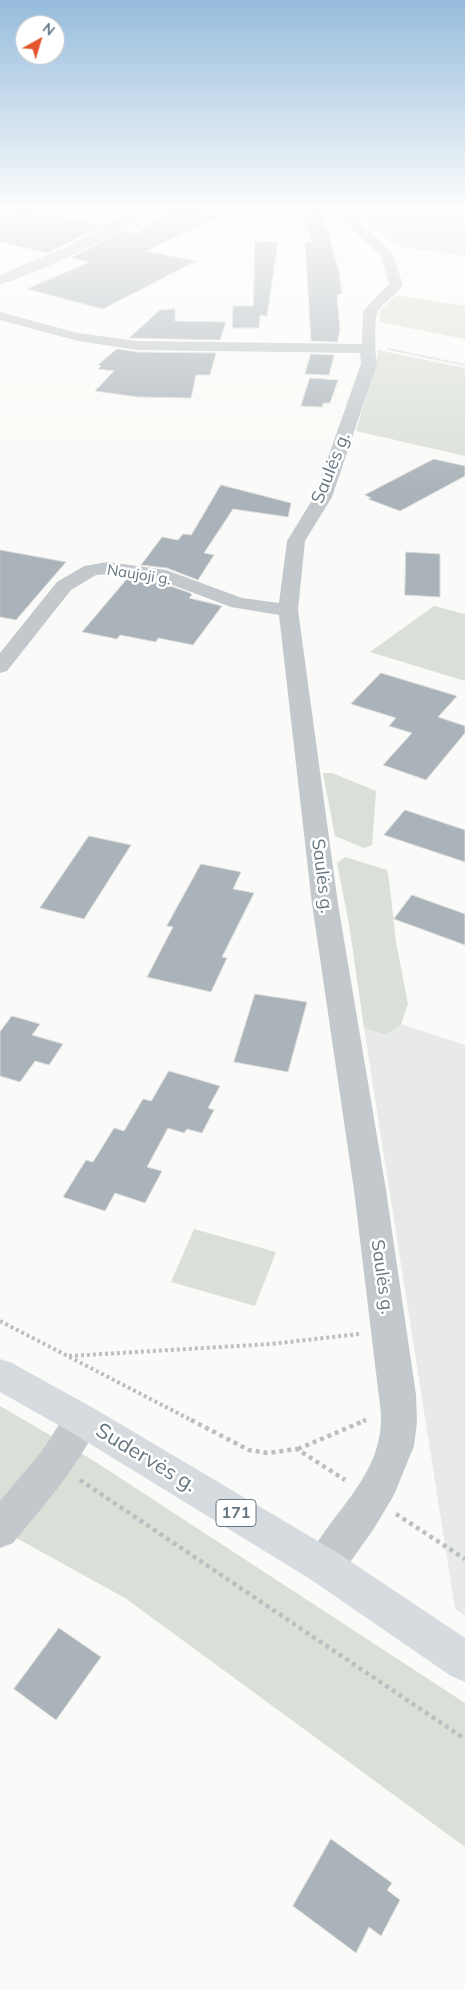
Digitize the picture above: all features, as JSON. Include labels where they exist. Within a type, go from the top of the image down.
[{"type":"main road","name":"Sudervės g.","points":[[0,1374],[82,1420],[324,1566],[465,1662]]},
{"type":"street","name":"Saulės g.","points":[[324,1566],[372,1498],[389,1464],[399,1427],[398,1395],[325,904],[288,610],[296,541],[323,497],[369,364],[367,336],[370,311],[379,302]]},
{"type":"street","points":[[0,316],[72,336],[121,344],[163,347],[333,347],[367,336]]},
{"type":"street","points":[[333,347],[352,338],[367,336]]},
{"type":"street","name":"Naujoji g.","points":[[0,667],[64,586],[91,570],[108,568],[166,576],[238,602],[288,610]]},
{"type":"street","points":[[0,1530],[55,1463],[82,1420]]},
{"type":"path","points":[[367,336],[383,348],[465,365]]},
{"type":"path","points":[[0,1321],[249,1450],[268,1452],[297,1449],[376,1416],[398,1395]]},
{"type":"path","points":[[68,1356],[271,1344],[390,1331]]},
{"type":"path","points":[[297,1449],[465,1559]]},
{"type":"path","points":[[55,1463],[465,1739]]},
{"type":"shaded area","points":[[389,302],[439,302],[465,306],[465,339],[380,322],[380,311]]},
{"type":"shaded area","points":[[378,350],[465,368],[465,456],[356,431],[376,364]]},
{"type":"shaded area","points":[[434,606],[465,614],[465,681],[370,652]]},
{"type":"shaded area","points":[[323,773],[332,773],[376,791],[372,845],[364,848],[335,836]]},
{"type":"shaded area","points":[[345,857],[387,870],[396,942],[408,1004],[401,1024],[386,1035],[364,1028],[349,924],[337,863]]},
{"type":"shaded area","points":[[401,1024],[465,1045],[465,1616],[455,1609],[364,1028],[386,1035]]},
{"type":"shaded area","points":[[194,1229],[276,1252],[255,1306],[171,1282]]},
{"type":"shaded area","points":[[0,1406],[91,1459],[465,1703],[465,1847],[125,1598],[0,1529]]},
{"type":"building","points":[[76,302],[117,302],[103,309]]},
{"type":"building","points":[[253,302],[269,302],[267,316],[260,315],[259,328],[232,328],[233,306],[253,306]]},
{"type":"building","points":[[309,302],[338,302],[340,331],[337,342],[311,341]]},
{"type":"building","points":[[175,309],[175,321],[226,322],[220,340],[129,338],[160,310]]},
{"type":"building","points":[[117,349],[137,352],[216,353],[210,375],[196,375],[191,398],[138,397],[95,391],[114,371],[98,369],[101,366],[98,365]]},
{"type":"building","points":[[311,354],[334,355],[329,375],[305,374]]},
{"type":"building","points":[[310,378],[338,380],[330,403],[323,403],[322,407],[301,406]]},
{"type":"building","points":[[434,459],[465,466],[465,476],[400,511],[368,499],[371,498],[365,495]]},
{"type":"building","points":[[221,485],[291,503],[288,517],[233,509],[204,553],[214,555],[198,580],[167,568],[141,565],[162,537],[178,540],[183,534],[191,535]]},
{"type":"building","points":[[0,550],[66,562],[16,620],[0,617]]},
{"type":"building","points":[[406,552],[440,554],[440,597],[405,595]]},
{"type":"building","points":[[126,580],[162,583],[190,593],[192,595],[189,598],[222,606],[193,645],[158,638],[156,642],[120,635],[117,639],[82,632]]},
{"type":"building","points":[[381,673],[457,696],[438,717],[465,726],[465,733],[426,780],[383,765],[412,733],[389,726],[396,718],[351,704]]},
{"type":"building","points":[[405,810],[465,830],[465,862],[384,835]]},
{"type":"building","points":[[89,836],[131,845],[84,919],[40,908]]},
{"type":"building","points":[[201,864],[241,872],[233,889],[254,893],[222,957],[227,958],[211,992],[147,977],[173,927],[167,926]]},
{"type":"building","points":[[412,895],[465,914],[465,945],[394,919]]},
{"type":"building","points":[[255,994],[307,1002],[288,1072],[234,1062]]},
{"type":"building","points":[[12,1016],[40,1024],[32,1035],[63,1044],[49,1065],[35,1061],[20,1082],[0,1076],[0,1032]]},
{"type":"building","points":[[169,1071],[220,1086],[208,1108],[214,1110],[202,1133],[187,1129],[184,1133],[168,1128],[147,1167],[162,1171],[145,1203],[115,1193],[105,1211],[63,1197],[86,1160],[93,1162],[114,1128],[124,1131],[143,1099],[151,1101]]},
{"type":"building","points":[[59,1628],[101,1657],[56,1720],[14,1689]]},
{"type":"building","points":[[331,1839],[392,1883],[387,1890],[400,1900],[381,1936],[369,1927],[356,1953],[293,1906]]}]
